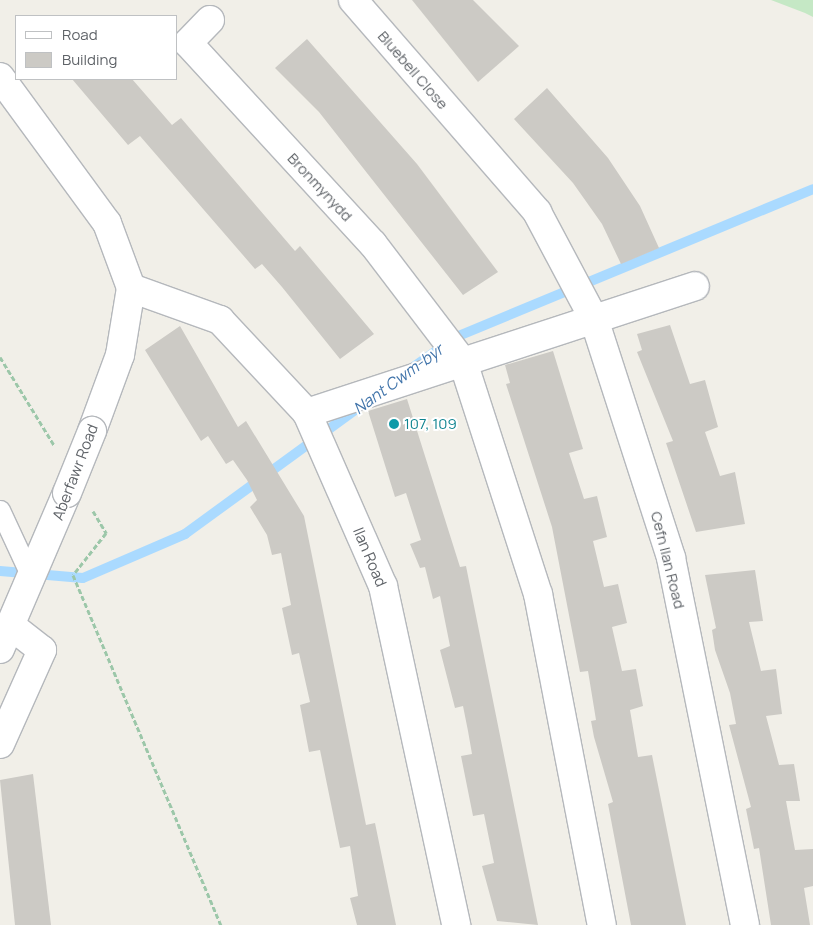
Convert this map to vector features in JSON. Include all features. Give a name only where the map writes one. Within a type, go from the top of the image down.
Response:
[{"type":"street","name":"Bluebell Close","points":[[353,0],[537,212]]},
{"type":"street","name":"Bronmynydd","points":[[210,20],[188,43],[373,244],[463,362]]},
{"type":"street","points":[[0,77],[107,224],[131,288]]},
{"type":"street","name":"Cefn Ilan Road","points":[[537,212],[594,319],[671,558],[745,925]]},
{"type":"street","points":[[308,413],[695,286]]},
{"type":"street","name":"Ilan Road","points":[[131,288],[220,320],[308,413],[383,586],[456,925]]},
{"type":"street","name":"Aberfawr Road","points":[[6,638],[33,581],[120,355],[131,288]]},
{"type":"street","points":[[463,362],[538,594],[602,925]]},
{"type":"street","points":[[0,744],[42,650],[6,638]]},
{"type":"lane","points":[[0,510],[33,581]]},
{"type":"path","points":[[106,533],[73,574],[221,925]]},
{"type":"green space","points":[[771,0],[813,0],[813,17],[805,13]]},
{"type":"building","points":[[412,0],[473,0],[519,46],[478,82]]},
{"type":"building","points":[[307,39],[417,164],[498,272],[463,295],[319,112],[275,68]]},
{"type":"building","points":[[73,80],[133,80],[172,125],[181,118],[295,251],[300,246],[374,334],[340,359],[262,264],[255,269],[140,136],[128,145]]},
{"type":"building","points":[[547,88],[608,158],[640,206],[659,248],[621,264],[602,224],[573,183],[514,119]]},
{"type":"building","points":[[670,325],[690,384],[705,380],[718,427],[705,432],[720,476],[735,472],[745,524],[696,532],[666,443],[673,441],[637,352],[642,350],[637,334]]},
{"type":"building","points":[[180,326],[238,427],[246,421],[304,516],[366,825],[375,823],[396,925],[357,925],[350,898],[358,896],[350,846],[340,848],[320,750],[309,752],[300,705],[310,702],[299,653],[292,655],[282,608],[291,605],[281,553],[272,555],[267,535],[250,507],[257,500],[247,480],[233,460],[226,464],[208,436],[201,441],[145,350]]},
{"type":"building","points":[[553,351],[583,449],[569,453],[584,499],[597,496],[607,537],[593,541],[604,587],[618,584],[627,623],[612,627],[622,671],[636,669],[643,706],[630,710],[638,757],[652,755],[686,925],[631,925],[608,804],[613,802],[591,721],[596,720],[588,671],[580,672],[552,527],[506,384],[510,383],[505,365]]},
{"type":"building","points":[[407,399],[460,567],[466,566],[538,925],[497,921],[482,866],[494,863],[484,814],[473,816],[461,756],[472,754],[463,706],[455,708],[440,650],[450,646],[440,596],[433,599],[425,567],[420,568],[410,544],[421,540],[406,493],[395,497],[368,411]]},
{"type":"building","points":[[755,570],[763,621],[749,622],[761,671],[776,669],[782,714],[766,716],[779,765],[794,764],[800,801],[786,801],[795,850],[813,849],[813,886],[804,888],[810,925],[771,925],[759,848],[754,849],[746,809],[751,807],[729,725],[736,724],[730,693],[715,650],[712,630],[716,628],[705,575]]},
{"type":"building","points":[[33,774],[51,925],[15,925],[0,780]]},
{"type":"waterway","name":"Nant Cwm-byr","points":[[412,368],[456,337],[813,189]]},
{"type":"waterway","name":"Nant Cwm-byr","points":[[0,571],[83,578],[185,534],[362,405]]},
{"type":"place","name":"107, 109","points":[[394,424]]}]
